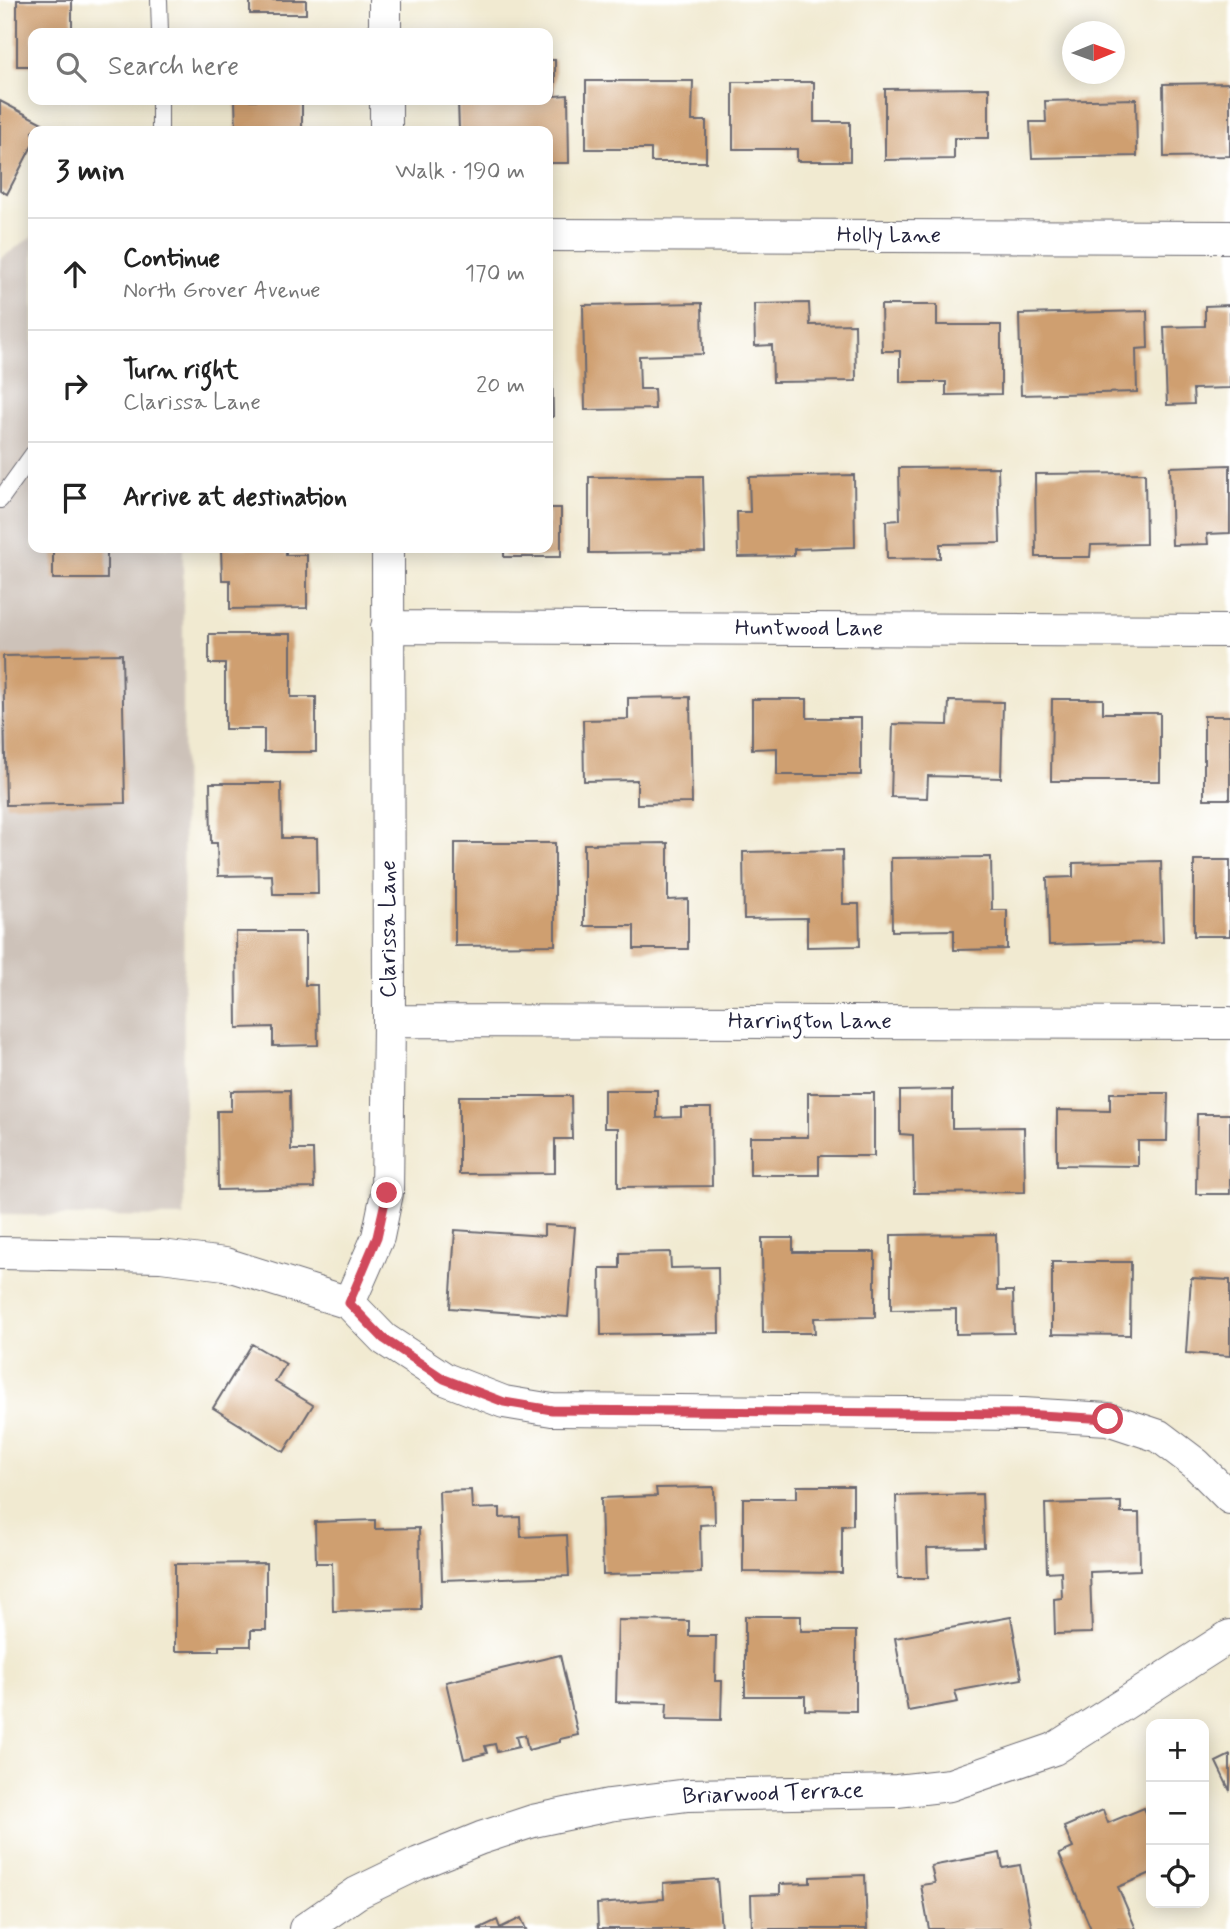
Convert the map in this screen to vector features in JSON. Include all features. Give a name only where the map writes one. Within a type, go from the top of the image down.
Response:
[{"type":"street","points":[[385,0],[385,28]]},
{"type":"street","points":[[386,105],[386,126]]},
{"type":"street","name":"Holly Lane","points":[[553,235],[1230,237]]},
{"type":"street","name":"Clarissa Lane","points":[[349,1303],[377,1237],[387,1193],[387,553]]},
{"type":"street","name":"Huntwood Lane","points":[[387,627],[1230,631]]},
{"type":"street","name":"Harrington Lane","points":[[389,1021],[1230,1023]]},
{"type":"street","points":[[0,1253],[161,1256],[225,1264],[349,1303],[384,1339],[444,1379],[504,1402],[552,1410],[1023,1414],[1108,1419],[1159,1436],[1196,1464],[1230,1498]]},
{"type":"street","name":"Briarwood Terrace","points":[[312,1927],[357,1894],[419,1863],[533,1821],[609,1805],[688,1796],[897,1791],[950,1786],[1054,1749],[1230,1636]]},
{"type":"lane","points":[[159,0],[160,28]]},
{"type":"lane","points":[[160,105],[160,126]]},
{"type":"lane","points":[[0,500],[28,461]]},
{"type":"shaded area","points":[[28,239],[28,553],[183,553],[184,1217],[0,1215],[0,259]]},
{"type":"building","points":[[17,0],[72,0],[72,28],[28,28],[28,66],[17,66]]},
{"type":"building","points":[[250,0],[306,0],[306,14],[250,14]]},
{"type":"building","points":[[555,60],[555,96],[568,95],[569,163],[553,163],[553,126],[459,126],[458,105],[553,105]]},
{"type":"building","points":[[586,81],[693,81],[692,121],[706,121],[706,162],[651,162],[651,149],[586,149]]},
{"type":"building","points":[[733,82],[814,82],[814,122],[850,122],[850,161],[797,161],[797,149],[733,149]]},
{"type":"building","points":[[1230,83],[1230,156],[1164,157],[1163,84]]},
{"type":"building","points":[[989,88],[989,138],[954,138],[954,159],[885,160],[885,89]]},
{"type":"building","points":[[1136,99],[1137,156],[1032,158],[1030,122],[1046,122],[1045,101]]},
{"type":"building","points":[[0,101],[44,124],[28,126],[28,154],[7,194],[0,190]]},
{"type":"building","points":[[235,105],[302,105],[302,126],[236,126]]},
{"type":"building","points":[[702,303],[703,354],[639,356],[640,389],[654,389],[655,409],[585,410],[583,305]]},
{"type":"building","points":[[809,303],[810,325],[855,324],[856,381],[773,382],[772,345],[755,346],[754,304]]},
{"type":"building","points":[[881,305],[937,305],[937,325],[1001,325],[1001,394],[946,395],[946,382],[900,382],[900,351],[882,351]]},
{"type":"building","points":[[1230,305],[1230,388],[1193,389],[1194,404],[1167,405],[1164,327],[1205,326],[1205,306]]},
{"type":"building","points":[[1147,311],[1148,348],[1136,349],[1137,392],[1021,395],[1019,314]]},
{"type":"building","points":[[1230,465],[1230,533],[1207,534],[1208,544],[1172,545],[1170,467]]},
{"type":"building","points":[[998,467],[1000,543],[940,544],[940,558],[887,559],[886,521],[900,520],[899,468]]},
{"type":"building","points":[[1145,473],[1146,544],[1091,545],[1090,557],[1036,557],[1035,474]]},
{"type":"building","points":[[854,475],[855,547],[794,549],[794,556],[738,557],[737,512],[750,512],[749,477]]},
{"type":"building","points":[[703,476],[705,552],[589,553],[589,477]]},
{"type":"building","points":[[553,508],[561,508],[561,557],[504,557],[504,553],[553,553]]},
{"type":"building","points":[[53,553],[107,553],[107,579],[53,579]]},
{"type":"building","points":[[221,553],[307,555],[307,608],[230,609],[230,580],[222,580]]},
{"type":"building","points":[[209,634],[291,634],[291,697],[316,697],[316,752],[264,752],[264,729],[225,729],[225,664],[209,664]]},
{"type":"building","points":[[122,654],[125,803],[6,805],[3,656]]},
{"type":"building","points":[[690,697],[692,803],[637,804],[637,780],[584,781],[583,720],[628,719],[628,698]]},
{"type":"building","points":[[752,699],[807,699],[807,718],[861,718],[861,775],[777,775],[777,748],[752,749]]},
{"type":"building","points":[[1052,699],[1103,699],[1103,713],[1160,713],[1160,781],[1051,781]]},
{"type":"building","points":[[949,701],[1003,702],[1001,778],[928,776],[927,798],[891,797],[893,724],[948,725]]},
{"type":"building","points":[[1204,716],[1230,716],[1230,799],[1204,799]]},
{"type":"building","points":[[210,783],[281,783],[282,838],[317,838],[318,894],[273,894],[272,875],[218,876],[217,843],[211,843]]},
{"type":"building","points":[[455,843],[555,843],[555,945],[455,946]]},
{"type":"building","points":[[668,843],[668,900],[688,899],[688,949],[634,949],[634,926],[584,926],[584,844]]},
{"type":"building","points":[[842,850],[843,904],[859,904],[860,946],[807,947],[807,918],[744,919],[743,852]]},
{"type":"building","points":[[991,857],[992,910],[1007,910],[1007,949],[954,950],[954,930],[892,931],[891,858]]},
{"type":"building","points":[[1194,860],[1230,860],[1230,936],[1194,936]]},
{"type":"building","points":[[1161,861],[1163,942],[1049,945],[1047,878],[1073,877],[1073,863]]},
{"type":"building","points":[[236,932],[305,932],[305,985],[317,985],[318,1045],[273,1046],[273,1027],[237,1028]]},
{"type":"building","points":[[290,1090],[291,1150],[313,1150],[314,1188],[218,1190],[217,1111],[231,1111],[231,1091]]},
{"type":"building","points":[[604,1090],[657,1090],[657,1118],[681,1117],[681,1108],[711,1108],[712,1186],[618,1187],[618,1128],[604,1128]]},
{"type":"building","points":[[952,1090],[952,1128],[1024,1127],[1025,1192],[914,1193],[913,1135],[900,1134],[900,1091]]},
{"type":"building","points":[[808,1093],[874,1093],[874,1156],[819,1156],[819,1175],[750,1175],[750,1137],[808,1137]]},
{"type":"building","points":[[1110,1093],[1168,1093],[1167,1141],[1138,1141],[1138,1166],[1057,1165],[1057,1110],[1110,1111]]},
{"type":"building","points":[[459,1096],[571,1096],[572,1139],[555,1139],[555,1173],[459,1174]]},
{"type":"building","points":[[1197,1114],[1230,1114],[1230,1194],[1196,1194]]},
{"type":"building","points":[[544,1225],[575,1227],[568,1317],[450,1308],[455,1230],[544,1236]]},
{"type":"building","points":[[996,1234],[997,1291],[1013,1291],[1014,1333],[956,1334],[956,1309],[891,1310],[891,1235]]},
{"type":"building","points":[[762,1238],[793,1238],[793,1252],[875,1252],[875,1317],[814,1318],[815,1333],[763,1333]]},
{"type":"building","points":[[670,1252],[671,1268],[718,1267],[719,1333],[601,1335],[600,1268],[620,1268],[620,1253]]},
{"type":"building","points":[[1052,1262],[1131,1262],[1130,1335],[1052,1334]]},
{"type":"building","points":[[1191,1278],[1230,1280],[1230,1356],[1186,1353]]},
{"type":"building","points":[[252,1344],[286,1364],[275,1382],[313,1405],[284,1452],[213,1408]]},
{"type":"building","points":[[797,1486],[853,1486],[853,1525],[842,1526],[842,1573],[743,1572],[743,1498],[797,1498]]},
{"type":"building","points":[[714,1487],[715,1524],[700,1525],[701,1573],[603,1575],[601,1498],[657,1496],[656,1488]]},
{"type":"building","points":[[471,1490],[472,1509],[500,1508],[500,1518],[520,1517],[521,1537],[567,1535],[569,1576],[442,1580],[439,1491]]},
{"type":"building","points":[[982,1494],[984,1547],[927,1548],[928,1578],[898,1578],[896,1496]]},
{"type":"building","points":[[1121,1502],[1121,1513],[1139,1513],[1140,1570],[1090,1572],[1092,1633],[1055,1634],[1054,1599],[1062,1598],[1061,1571],[1047,1572],[1045,1504]]},
{"type":"building","points":[[375,1520],[375,1529],[419,1528],[421,1609],[333,1611],[332,1563],[316,1563],[315,1522]]},
{"type":"building","points":[[266,1563],[266,1630],[251,1630],[251,1646],[219,1646],[219,1651],[175,1651],[175,1564]]},
{"type":"building","points":[[745,1616],[801,1616],[801,1631],[856,1631],[856,1711],[805,1710],[805,1696],[745,1696]]},
{"type":"building","points":[[1011,1617],[1022,1679],[955,1691],[958,1702],[908,1711],[895,1638]]},
{"type":"building","points":[[618,1620],[689,1621],[689,1636],[716,1636],[715,1681],[722,1681],[721,1720],[666,1719],[667,1703],[616,1702]]},
{"type":"building","points":[[560,1655],[578,1735],[528,1750],[525,1735],[516,1737],[519,1747],[497,1752],[495,1744],[485,1746],[487,1753],[464,1759],[446,1682]]},
{"type":"building","points":[[1230,1755],[1230,1791],[1216,1762]]},
{"type":"building","points":[[1144,1808],[1146,1813],[1146,1875],[1118,1887],[1136,1929],[1091,1929],[1059,1854],[1073,1848],[1064,1827],[1103,1810],[1108,1823]]},
{"type":"building","points":[[1000,1853],[1003,1868],[1020,1865],[1032,1929],[929,1929],[921,1885],[935,1883],[931,1866]]},
{"type":"building","points":[[865,1875],[867,1929],[752,1929],[751,1895],[780,1894],[780,1884],[810,1883],[810,1877]]},
{"type":"building","points":[[717,1879],[721,1929],[598,1929],[597,1904],[664,1899],[663,1883]]},
{"type":"building","points":[[521,1918],[526,1929],[478,1929],[497,1920],[500,1928]]},
{"type":"route","points":[[387,1193],[370,1258],[349,1303],[384,1339],[444,1379],[504,1402],[552,1410],[1023,1414],[1108,1419]]}]
